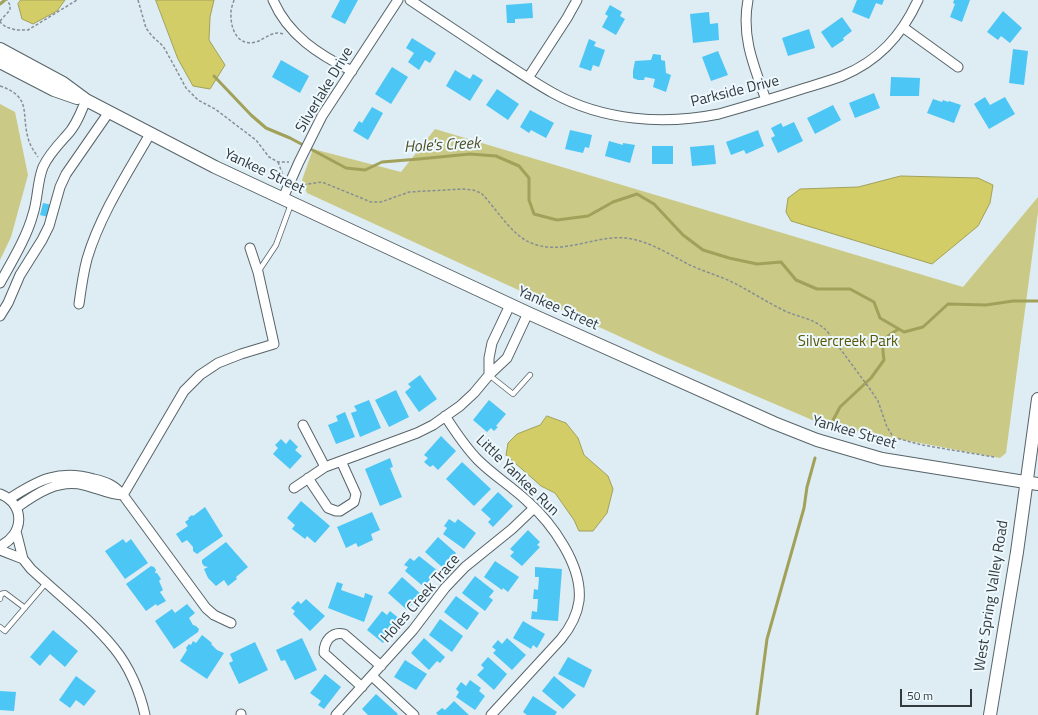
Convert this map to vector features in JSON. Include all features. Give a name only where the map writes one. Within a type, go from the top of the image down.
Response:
[{"type":"street","name":"Silverlake Drive","points":[[288,200],[297,159],[311,138],[322,116],[398,0]]},
{"type":"street","name":"Parkside Drive","points":[[410,0],[528,78],[554,94],[571,102],[610,114],[636,118],[675,120],[703,117],[766,100],[843,76],[863,66],[878,56],[889,46],[904,28],[918,0]]},
{"type":"street","points":[[528,78],[577,0]]},
{"type":"street","points":[[748,0],[745,26],[747,40],[766,100]]},
{"type":"street","points":[[275,1],[281,16],[305,43],[322,56],[352,71]]},
{"type":"street","points":[[904,28],[958,67]]},
{"type":"street","name":"Yankee Street","points":[[0,49],[63,83],[86,100],[209,164],[510,305],[767,420],[817,440],[882,459],[1032,483]]},
{"type":"street","name":"Yankee Street","points":[[0,62],[54,90],[86,100]]},
{"type":"street","points":[[0,283],[29,226],[44,166],[58,144],[68,134],[86,100]]},
{"type":"street","points":[[0,316],[8,303],[20,275],[49,226],[60,188],[66,174],[109,112]]},
{"type":"street","points":[[79,304],[86,265],[96,234],[115,196],[150,134]]},
{"type":"street","points":[[123,495],[184,391],[200,375],[218,363],[274,344],[258,272],[250,248]]},
{"type":"street","points":[[488,375],[492,343],[510,305]]},
{"type":"street","points":[[294,488],[325,467],[417,433],[445,416],[474,393],[488,375],[507,358],[528,313]]},
{"type":"street","name":"West Spring Valley Road","points":[[990,715],[1017,552],[1032,483],[1038,399]]},
{"type":"street","name":"Little Yankee Run","points":[[445,416],[467,449],[534,508],[554,532],[564,547],[577,580],[579,601],[574,621],[562,640],[491,715]]},
{"type":"street","points":[[303,425],[325,467]]},
{"type":"street","points":[[308,478],[328,508],[340,511],[354,502],[356,494],[341,461]]},
{"type":"street","points":[[10,499],[33,484],[53,476],[68,475],[88,477],[115,486],[206,608],[214,615],[231,623]]},
{"type":"street","points":[[16,508],[44,490],[62,484],[83,485],[112,495],[123,495]]},
{"type":"street","points":[[0,494],[10,499],[16,508],[19,524],[12,538],[7,543],[0,546]]},
{"type":"street","name":"Holes Creek Trace","points":[[336,715],[413,630],[445,588],[465,568],[512,529],[534,508]]},
{"type":"street","points":[[16,531],[23,559],[31,569],[98,631],[115,649],[136,686],[145,715]]},
{"type":"street","points":[[0,550],[23,559]]},
{"type":"street","points":[[362,687],[324,653],[324,646],[332,635],[338,633],[344,634],[381,666]]},
{"type":"street","points":[[372,676],[414,715]]},
{"type":"lane","points":[[258,272],[276,245],[288,200]]},
{"type":"lane","points":[[488,375],[513,394],[530,375]]},
{"type":"lane","points":[[0,627],[5,631],[46,583]]},
{"type":"lane","points":[[0,599],[1,594],[5,593],[25,608]]},
{"type":"path","points":[[7,0],[10,5],[10,10],[0,21],[1,24],[6,27],[16,30],[28,30],[77,0]]},
{"type":"path","points":[[138,0],[140,1],[146,28],[163,46],[186,88],[198,100],[215,109],[256,140],[269,157],[278,162],[289,162],[297,159]]},
{"type":"path","points":[[234,0],[230,11],[233,31],[239,39],[248,42],[257,42],[275,33],[284,35]]},
{"type":"path","points":[[0,86],[18,94],[22,102],[28,138],[31,147],[38,158]]},
{"type":"path","points":[[278,162],[283,175],[302,185],[322,182],[371,202],[381,202],[409,192],[463,189],[473,190],[481,193],[516,232],[530,242],[543,246],[574,246],[610,238],[625,238],[653,246],[687,264],[733,282],[788,312],[819,323],[827,331],[870,389],[878,401],[892,435],[896,438],[922,445],[994,457]]},
{"type":"green space","points":[[0,104],[15,112],[28,175],[11,237],[0,260]]},
{"type":"green space","name":"Silvercreek Park","points":[[435,129],[963,287],[1038,197],[1038,212],[1006,453],[1000,458],[824,425],[660,355],[307,193],[302,180],[313,149],[401,172]]},
{"type":"shaded area","points":[[21,0],[65,0],[57,11],[33,24],[22,19],[18,4]]},
{"type":"shaded area","points":[[156,0],[214,0],[210,17],[209,40],[225,65],[210,89],[193,86],[178,59]]},
{"type":"shaded area","points":[[901,176],[978,178],[993,185],[990,203],[978,226],[932,264],[791,221],[786,212],[788,198],[800,189],[858,187]]},
{"type":"shaded area","points":[[547,416],[566,423],[578,438],[584,455],[608,476],[613,489],[607,513],[593,531],[579,531],[574,520],[555,493],[541,486],[506,455],[508,443],[517,434],[540,425]]},
{"type":"building","points":[[340,0],[358,0],[345,24],[331,17]]},
{"type":"building","points":[[857,0],[884,0],[882,5],[876,3],[869,19],[852,12]]},
{"type":"building","points":[[954,0],[970,0],[962,22],[950,17],[955,4],[953,3]]},
{"type":"building","points":[[532,3],[533,18],[515,19],[515,23],[507,23],[506,5]]},
{"type":"building","points":[[610,5],[622,12],[620,16],[625,19],[616,35],[602,27],[608,16],[605,14]]},
{"type":"building","points":[[1003,11],[1022,28],[1010,43],[1001,36],[998,40],[987,32]]},
{"type":"building","points":[[709,12],[710,24],[718,23],[719,40],[693,43],[690,14]]},
{"type":"building","points":[[842,17],[852,31],[843,38],[844,40],[832,48],[821,32]]},
{"type":"building","points":[[809,29],[815,48],[788,56],[782,38]]},
{"type":"building","points":[[412,38],[436,53],[430,63],[425,60],[419,70],[408,62],[414,53],[406,48]]},
{"type":"building","points":[[589,39],[596,42],[594,46],[605,50],[599,67],[593,65],[591,71],[579,67]]},
{"type":"building","points":[[1013,49],[1028,51],[1024,85],[1009,83]]},
{"type":"building","points":[[718,51],[728,75],[711,81],[702,57]]},
{"type":"building","points":[[653,54],[661,55],[661,60],[665,61],[666,73],[671,75],[666,92],[653,87],[655,79],[645,77],[644,80],[638,80],[633,78],[635,61],[651,60]]},
{"type":"building","points":[[281,60],[309,76],[300,93],[272,77]]},
{"type":"building","points":[[392,67],[408,77],[391,104],[375,94]]},
{"type":"building","points":[[455,70],[470,79],[473,74],[483,80],[470,101],[446,86]]},
{"type":"building","points":[[891,77],[920,78],[919,96],[890,96]]},
{"type":"building","points":[[497,89],[519,104],[508,120],[486,105]]},
{"type":"building","points":[[874,93],[880,108],[855,118],[849,103]]},
{"type":"building","points":[[985,97],[990,105],[1005,97],[1015,114],[989,129],[974,104]]},
{"type":"building","points":[[933,99],[942,102],[943,100],[949,101],[961,105],[954,123],[927,113]]},
{"type":"building","points":[[833,105],[841,120],[815,134],[807,118]]},
{"type":"building","points":[[372,107],[383,113],[368,140],[353,131],[359,121],[362,123]]},
{"type":"building","points":[[530,110],[554,123],[546,138],[531,130],[529,133],[520,127]]},
{"type":"building","points":[[794,122],[803,141],[778,153],[771,138],[775,136],[771,128],[781,123],[783,127]]},
{"type":"building","points":[[570,130],[592,135],[589,148],[585,147],[583,153],[565,149]]},
{"type":"building","points":[[758,130],[764,146],[746,154],[744,150],[731,155],[726,142]]},
{"type":"building","points":[[609,141],[623,145],[623,143],[635,145],[630,163],[605,156]]},
{"type":"building","points":[[714,145],[716,164],[692,166],[690,147]]},
{"type":"building","points":[[652,146],[673,146],[673,164],[652,164]]},
{"type":"building","points":[[43,203],[52,205],[48,217],[40,215]]},
{"type":"building","points":[[420,375],[437,399],[419,412],[405,392],[411,387],[408,384]]},
{"type":"building","points":[[396,390],[409,417],[389,427],[375,400]]},
{"type":"building","points":[[369,400],[381,428],[360,437],[351,413],[357,411],[354,406]]},
{"type":"building","points":[[489,400],[506,414],[496,426],[498,427],[494,431],[491,428],[487,432],[473,420]]},
{"type":"building","points":[[345,412],[355,437],[336,444],[328,425],[338,421],[336,416]]},
{"type":"building","points":[[441,436],[456,451],[438,470],[433,465],[430,467],[424,462],[428,458],[424,455]]},
{"type":"building","points":[[281,439],[286,444],[290,439],[298,447],[295,450],[302,456],[290,469],[273,454],[278,448],[275,445]]},
{"type":"building","points":[[390,458],[393,467],[390,468],[402,497],[380,506],[365,469]]},
{"type":"building","points":[[462,462],[491,489],[474,506],[446,479]]},
{"type":"building","points":[[498,492],[513,506],[493,527],[488,522],[491,519],[481,510]]},
{"type":"building","points":[[301,501],[330,526],[315,543],[307,536],[305,539],[292,529],[295,525],[287,518]]},
{"type":"building","points":[[205,507],[223,536],[197,554],[193,551],[193,547],[187,540],[182,543],[176,534],[188,526],[185,522],[189,519],[188,518]]},
{"type":"building","points":[[372,512],[380,530],[371,534],[373,540],[358,547],[356,543],[346,548],[337,527]]},
{"type":"building","points":[[449,519],[455,523],[458,519],[476,533],[464,549],[443,534],[447,528],[444,526]]},
{"type":"building","points":[[528,530],[540,542],[537,545],[540,547],[522,566],[510,556],[514,552],[510,549]]},
{"type":"building","points":[[438,537],[456,553],[443,568],[425,552]]},
{"type":"building","points":[[123,539],[126,543],[131,539],[148,563],[125,579],[105,551]]},
{"type":"building","points":[[226,542],[248,567],[228,586],[224,580],[216,586],[208,578],[204,569],[208,567],[204,566],[202,560]]},
{"type":"building","points":[[419,556],[438,571],[424,587],[405,571],[408,567],[404,565],[410,558],[414,561]]},
{"type":"building","points":[[495,561],[519,577],[508,592],[503,588],[502,590],[484,577]]},
{"type":"building","points":[[151,566],[154,567],[156,570],[155,573],[157,573],[161,579],[159,581],[163,590],[160,592],[166,601],[157,606],[156,604],[146,611],[126,584]]},
{"type":"building","points":[[535,567],[562,569],[558,621],[531,619],[532,611],[537,612],[538,599],[533,599],[534,589],[538,590],[539,577],[535,577]]},
{"type":"building","points":[[475,576],[494,591],[489,597],[493,600],[485,611],[462,593]]},
{"type":"building","points":[[402,577],[421,594],[407,610],[388,593]]},
{"type":"building","points":[[337,582],[343,584],[341,590],[364,598],[365,593],[373,596],[364,622],[328,608]]},
{"type":"building","points":[[456,596],[479,613],[467,630],[444,612]]},
{"type":"building","points":[[306,599],[325,616],[310,631],[293,614],[295,611],[291,608],[298,601],[301,604]]},
{"type":"building","points":[[187,604],[195,613],[189,618],[193,625],[199,629],[198,632],[174,649],[155,621],[172,609],[175,613]]},
{"type":"building","points":[[382,611],[387,615],[390,611],[401,620],[383,643],[367,630]]},
{"type":"building","points":[[440,619],[463,636],[452,652],[429,635]]},
{"type":"building","points":[[523,621],[545,634],[537,648],[533,645],[531,649],[513,638]]},
{"type":"building","points":[[53,630],[78,651],[65,667],[50,654],[40,666],[30,657]]},
{"type":"building","points":[[202,635],[212,643],[211,644],[217,650],[224,653],[207,679],[180,661],[189,644],[191,645],[193,641],[196,643]]},
{"type":"building","points":[[302,638],[317,670],[295,680],[285,660],[281,661],[276,650]]},
{"type":"building","points":[[424,638],[445,657],[440,663],[437,661],[429,670],[411,653]]},
{"type":"building","points":[[507,638],[526,655],[512,670],[493,653],[496,650],[492,647],[498,640],[502,644]]},
{"type":"building","points":[[255,642],[268,670],[239,684],[229,663],[233,661],[230,654]]},
{"type":"building","points":[[488,657],[507,674],[494,690],[477,675],[484,668],[481,665]]},
{"type":"building","points":[[568,657],[592,670],[584,688],[558,674]]},
{"type":"building","points":[[405,660],[427,674],[416,690],[394,677]]},
{"type":"building","points":[[325,674],[341,687],[324,709],[318,705],[321,701],[310,693]]},
{"type":"building","points":[[76,676],[96,691],[84,706],[76,700],[70,708],[59,700]]},
{"type":"building","points":[[554,676],[576,695],[563,709],[542,691]]},
{"type":"building","points":[[470,680],[481,688],[479,691],[485,696],[475,710],[456,697],[459,692],[456,689],[461,682],[466,686]]},
{"type":"building","points":[[0,691],[16,692],[14,711],[0,710]]},
{"type":"building","points":[[376,694],[398,714],[368,715],[362,709]]},
{"type":"building","points":[[533,696],[557,712],[555,715],[527,715],[523,712]]},
{"type":"building","points":[[454,701],[469,715],[438,715],[436,713],[442,708],[445,710]]},
{"type":"waterway","points":[[0,4],[5,0]]},
{"type":"waterway","name":"Hole's Creek","points":[[214,76],[251,115],[266,128],[290,138],[346,168],[365,170],[382,162],[470,154],[496,156],[519,166],[529,178],[529,200],[534,214],[557,220],[588,216],[613,202],[637,194],[654,204],[683,235],[703,250],[729,258],[757,264],[781,262],[796,280],[817,289],[850,289],[874,302],[880,318],[904,332],[923,327],[948,304],[986,305],[1013,301],[1038,301]]},
{"type":"waterway","points":[[830,426],[840,407],[871,378],[884,360],[884,341],[889,335],[899,329]]},
{"type":"waterway","points":[[757,715],[767,639],[804,508],[807,487],[815,458]]}]
